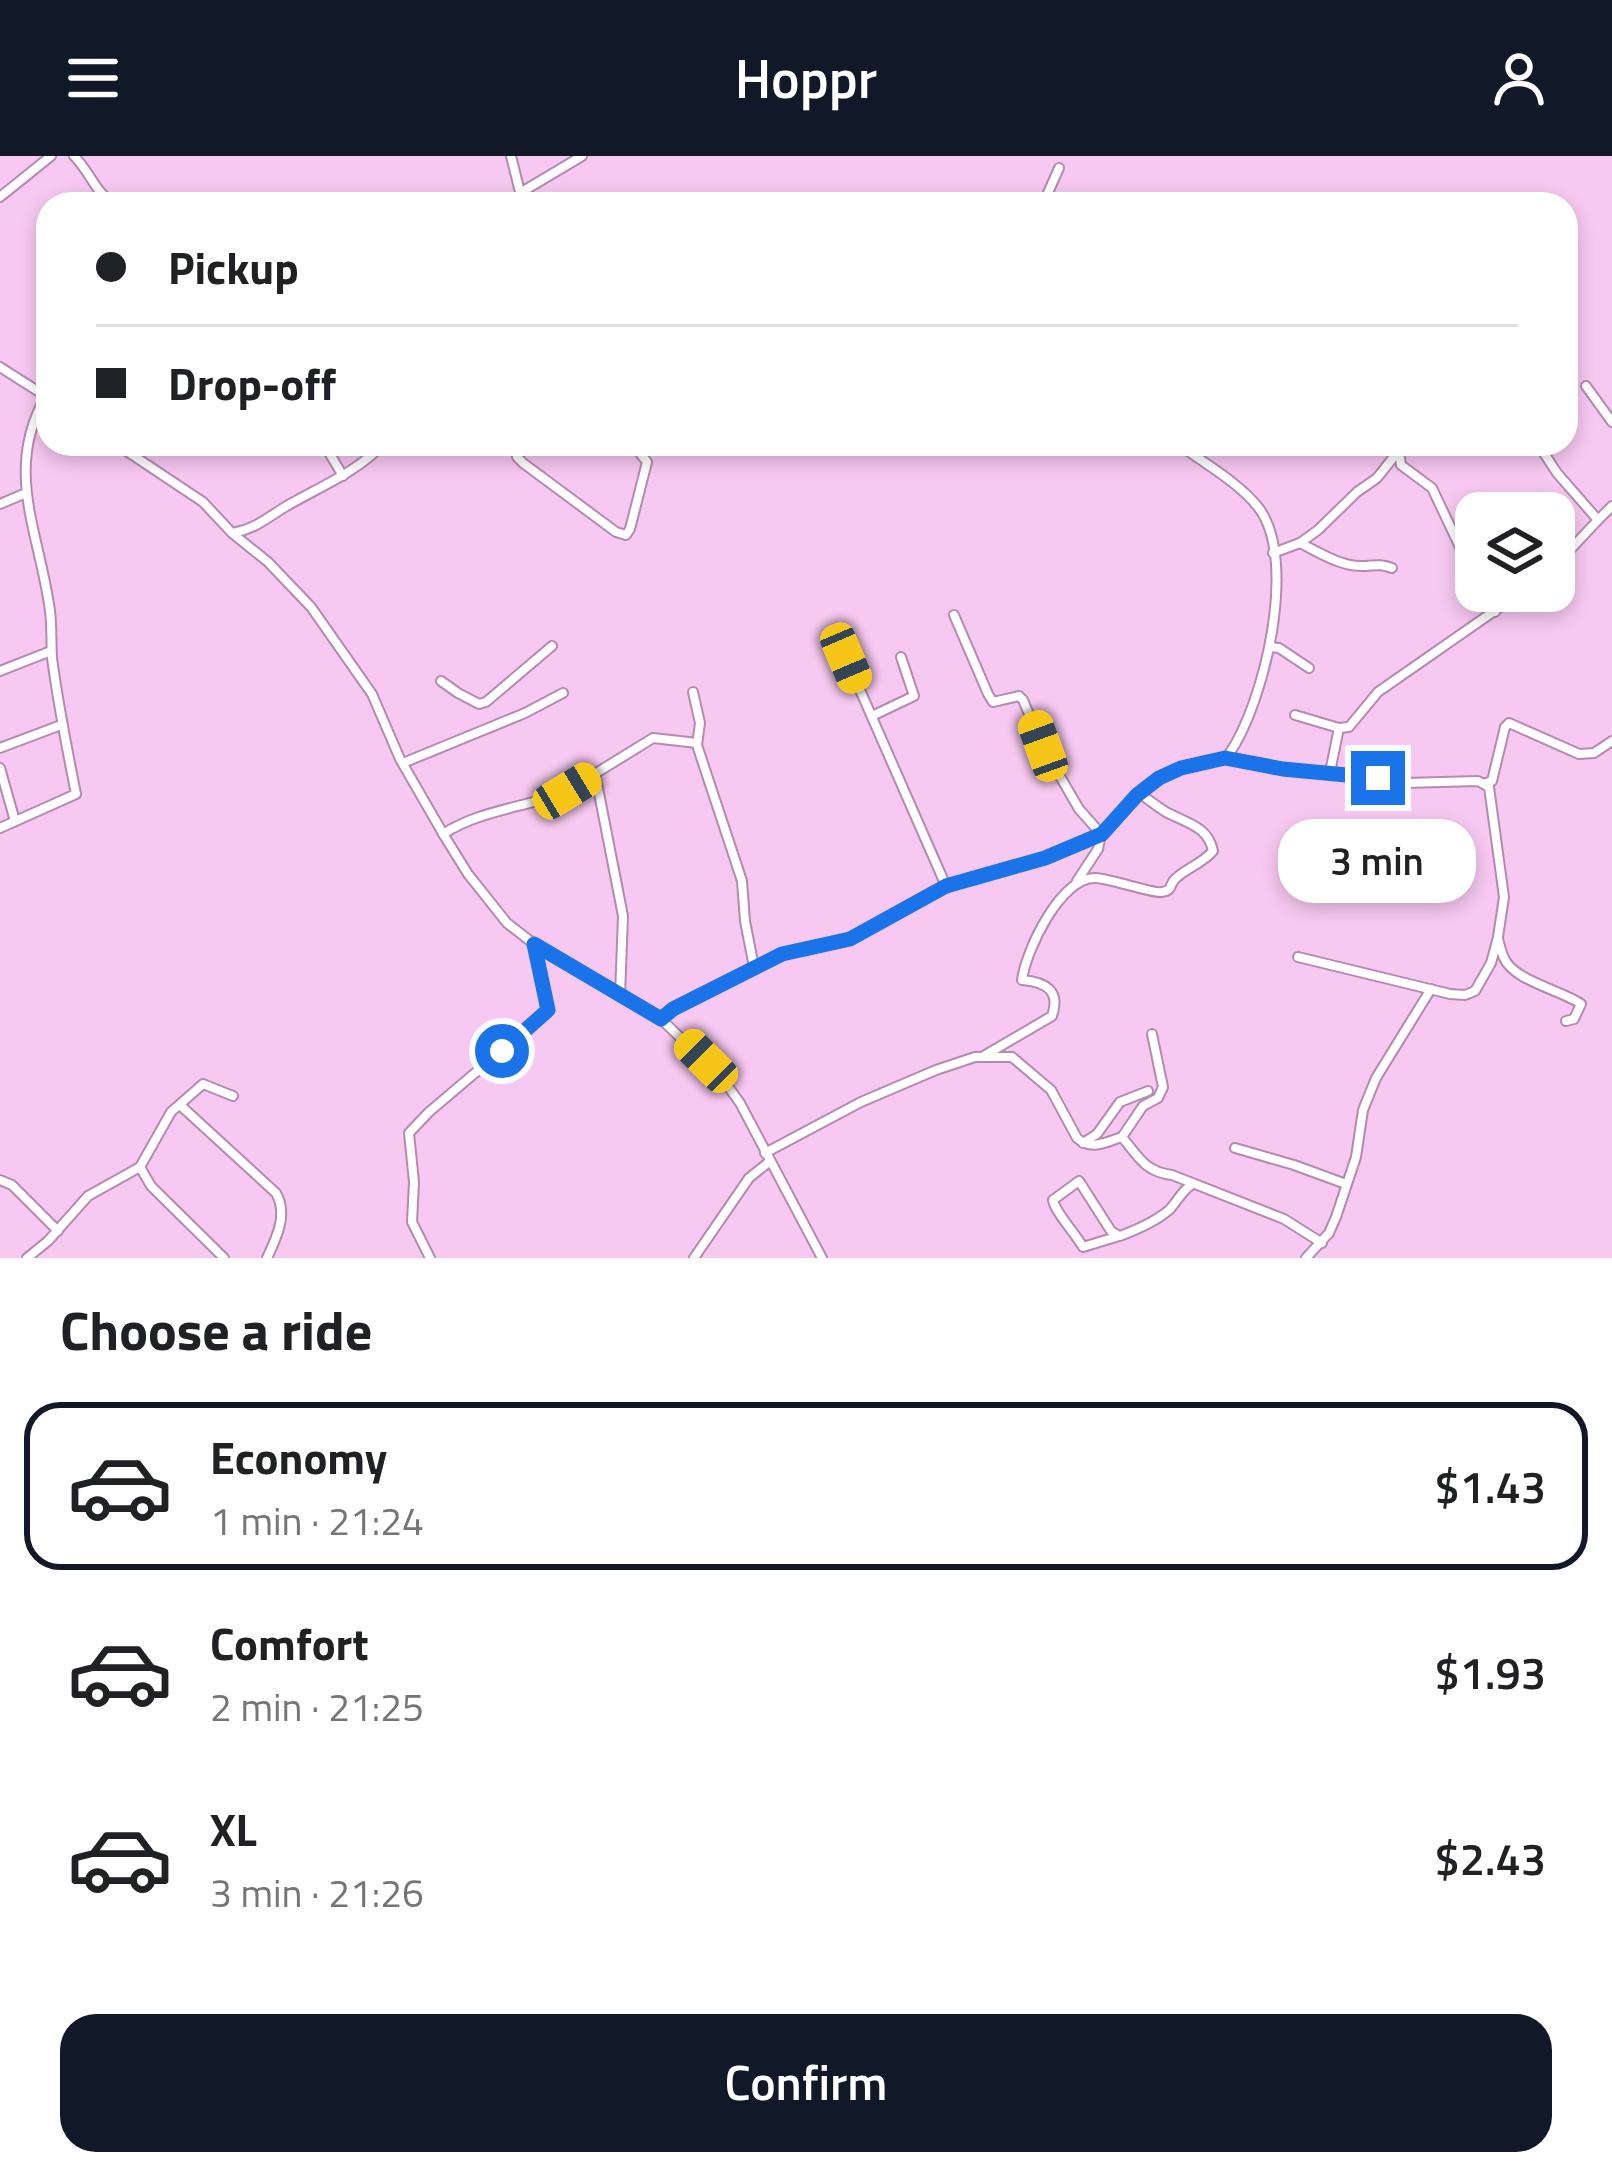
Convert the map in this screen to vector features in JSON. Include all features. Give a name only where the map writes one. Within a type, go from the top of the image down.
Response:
[{"type":"street","points":[[0,196],[51,156]]},
{"type":"street","points":[[74,156],[100,192]]},
{"type":"street","points":[[512,156],[520,192]]},
{"type":"street","points":[[522,192],[582,156]]},
{"type":"street","points":[[1048,192],[1059,168]]},
{"type":"street","points":[[0,368],[36,390]]},
{"type":"street","points":[[1586,386],[1612,422]]},
{"type":"street","points":[[0,828],[76,794],[61,725],[51,616],[26,494],[29,429],[36,417]]},
{"type":"street","points":[[134,456],[203,502],[318,617],[372,694],[443,834],[495,910],[534,944],[661,1019],[722,1078],[822,1258]]},
{"type":"street","points":[[332,456],[343,476]]},
{"type":"street","points":[[232,533],[254,528],[368,456]]},
{"type":"street","points":[[517,456],[626,535],[646,462],[642,456]]},
{"type":"street","points":[[1194,456],[1256,504],[1267,521],[1273,553],[1277,608],[1270,646],[1253,705],[1225,758]]},
{"type":"street","points":[[1273,553],[1300,543],[1377,478],[1395,456]]},
{"type":"street","points":[[1401,456],[1401,465],[1432,488],[1455,537]]},
{"type":"street","points":[[1546,456],[1598,520]]},
{"type":"street","points":[[0,504],[26,494]]},
{"type":"street","points":[[1575,545],[1612,506]]},
{"type":"street","points":[[1300,543],[1342,562],[1357,566],[1376,562],[1392,568]]},
{"type":"street","points":[[1295,716],[1348,727],[1378,692],[1495,612]]},
{"type":"street","points":[[954,615],[993,702],[1023,700],[1079,809],[1102,834]]},
{"type":"street","points":[[441,680],[458,694],[479,704],[486,702],[552,646]]},
{"type":"street","points":[[1270,646],[1309,668]]},
{"type":"street","points":[[0,671],[51,651]]},
{"type":"street","points":[[872,716],[914,696],[901,657]]},
{"type":"street","points":[[846,658],[946,886]]},
{"type":"street","points":[[693,692],[699,715],[697,743],[742,881],[754,967]]},
{"type":"street","points":[[403,763],[526,713],[562,693]]},
{"type":"street","points":[[661,1019],[792,950],[850,939],[946,886],[1045,858],[1102,834],[1139,793],[1181,768],[1225,758],[1405,783],[1486,783],[1492,781],[1509,723],[1579,754],[1594,753],[1612,741]]},
{"type":"street","points":[[0,748],[61,725]]},
{"type":"street","points":[[1330,772],[1339,728]]},
{"type":"street","points":[[443,834],[483,814],[551,797],[652,738],[697,743]]},
{"type":"street","points":[[1234,748],[1239,759]]},
{"type":"street","points":[[0,768],[15,821]]},
{"type":"street","points":[[595,773],[623,916],[620,995]]},
{"type":"street","points":[[1298,957],[1430,989],[1465,995],[1475,992],[1491,963],[1504,897],[1486,783]]},
{"type":"street","points":[[1077,882],[1095,878],[1161,892],[1213,851],[1200,829],[1139,793]]},
{"type":"street","points":[[982,1058],[1052,1016],[1052,990],[1022,980],[1024,968],[1045,922],[1098,850],[1102,834]]},
{"type":"street","points":[[1498,937],[1504,962],[1515,972],[1581,1004],[1574,1018],[1566,1021]]},
{"type":"street","points":[[430,1258],[411,1217],[410,1133],[428,1112],[547,1012],[534,944]]},
{"type":"street","points":[[1306,1258],[1329,1233],[1376,1078],[1430,989]]},
{"type":"street","points":[[1143,1106],[1158,1098],[1163,1087],[1152,1034]]},
{"type":"street","points":[[1005,1043],[1012,1057],[1052,1090],[1083,1143],[1101,1145],[1122,1137],[1143,1106],[1157,1064]]},
{"type":"street","points":[[694,1258],[767,1157],[861,1102],[936,1070],[982,1058],[1012,1057]]},
{"type":"street","points":[[27,1258],[88,1196],[140,1167],[160,1128],[203,1084],[232,1096]]},
{"type":"street","points":[[1083,1143],[1097,1134],[1120,1102],[1148,1091]]},
{"type":"street","points":[[179,1105],[276,1193],[282,1204],[281,1219],[266,1258]]},
{"type":"street","points":[[1122,1137],[1140,1162],[1156,1174],[1172,1175],[1284,1219],[1322,1243]]},
{"type":"street","points":[[1235,1148],[1346,1184]]},
{"type":"street","points":[[140,1167],[151,1186],[224,1258]]},
{"type":"street","points":[[0,1180],[12,1185],[58,1231]]},
{"type":"street","points":[[1119,1236],[1079,1181],[1053,1200],[1083,1246],[1119,1236],[1162,1216],[1192,1185]]},
{"type":"route","points":[[502,1051],[548,1010],[534,944],[661,1019],[782,954],[850,939],[946,886],[1045,858],[1102,834],[1137,795],[1181,768],[1225,758],[1378,778]]}]
